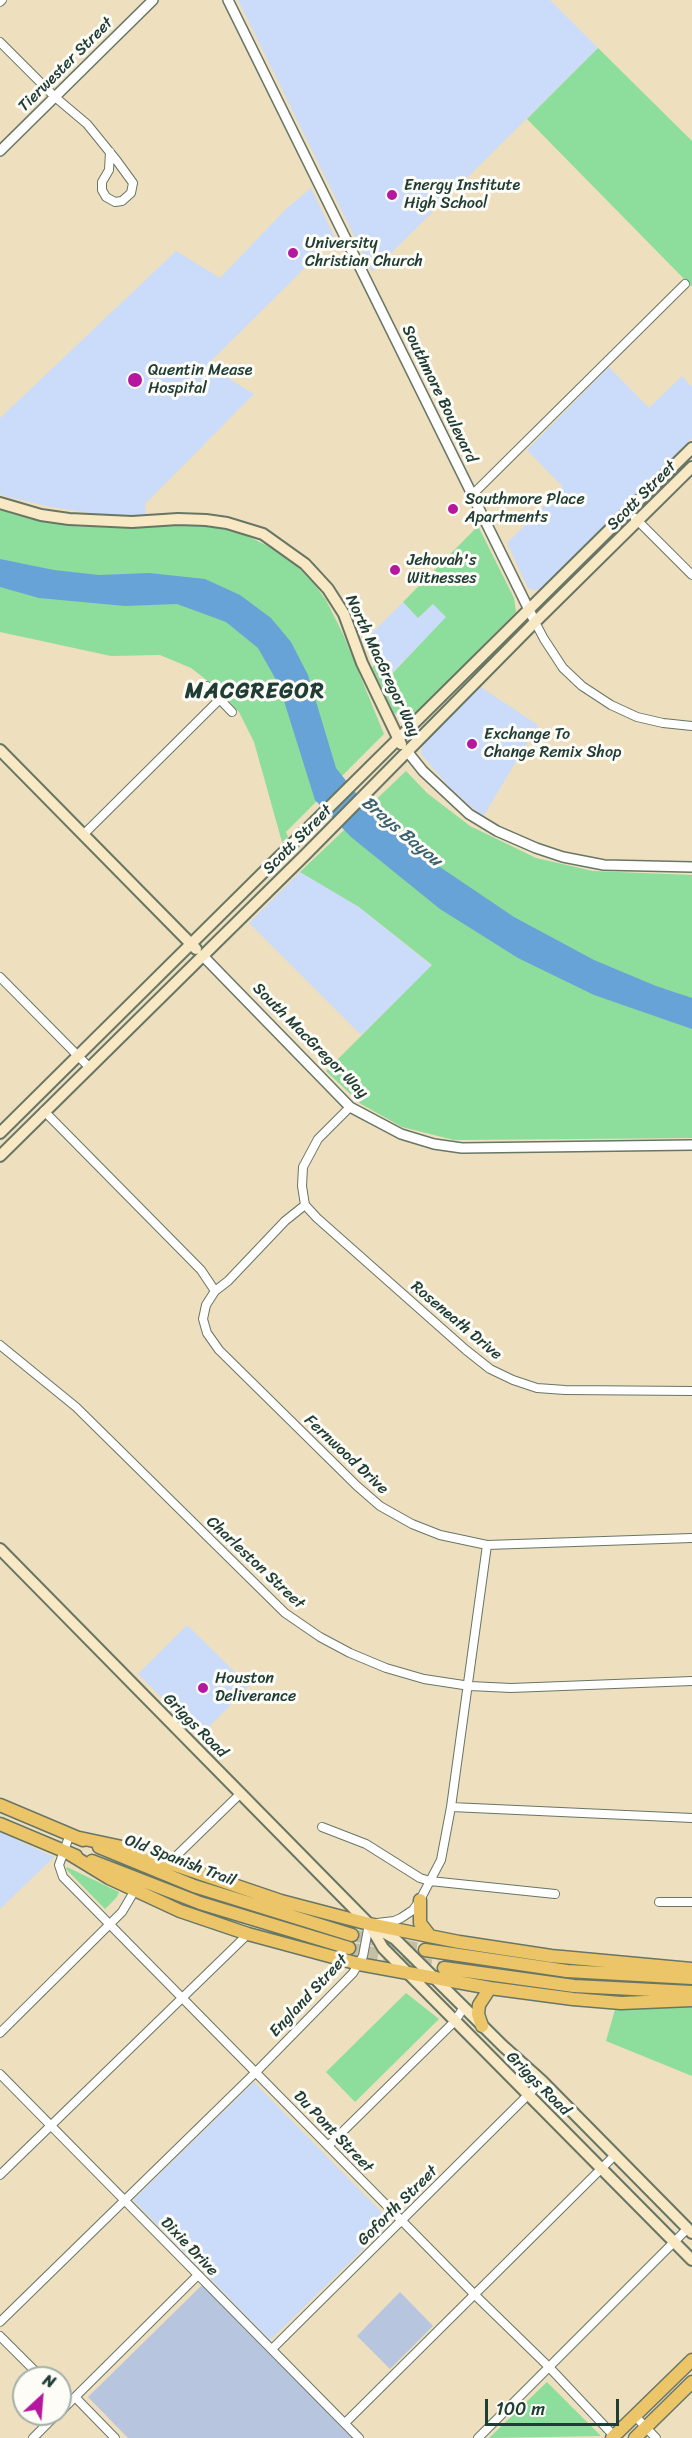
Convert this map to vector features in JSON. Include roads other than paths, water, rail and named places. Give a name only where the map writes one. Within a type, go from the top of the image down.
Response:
[{"type":"main road","name":"Scott Street","points":[[0,1133],[692,448]]},
{"type":"main road","name":"Scott Street","points":[[0,1156],[306,854],[692,467]]},
{"type":"main road","name":"North MacGregor Way","points":[[0,503],[41,515],[69,519],[132,522],[206,520],[227,523],[263,534],[305,564],[328,589],[344,614],[362,663],[398,738],[407,751]]},
{"type":"main road","name":"South MacGregor Way","points":[[0,750],[203,956]]},
{"type":"main road","name":"Griggs Road","points":[[0,1549],[369,1924],[383,1948],[692,2260]]},
{"type":"main road","name":"Old Spanish Trail","points":[[0,1805],[194,1886],[352,1935]]},
{"type":"main road","name":"Old Spanish Trail","points":[[0,1824],[65,1852],[200,1903],[349,1948]]},
{"type":"main road","points":[[73,1835],[122,1847],[281,1900],[369,1924],[551,1956],[692,1969]]},
{"type":"main road","points":[[65,1852],[109,1878],[180,1911],[248,1934],[359,1964],[490,1988],[621,2003],[692,2000]]},
{"type":"main road","points":[[420,1900],[420,1923],[430,1936]]},
{"type":"main road","name":"Griggs Road","points":[[369,1924],[395,1939],[690,2231]]},
{"type":"main road","points":[[425,1950],[567,1971],[692,1978]]},
{"type":"main road","points":[[444,1968],[574,1986],[692,1992]]},
{"type":"main road","points":[[482,2026],[478,2014],[479,2005],[490,1988]]},
{"type":"main road","points":[[614,2437],[692,2360]]},
{"type":"main road","points":[[634,2438],[692,2382]]},
{"type":"street","name":"Tierwester Street","points":[[0,151],[153,0]]},
{"type":"street","name":"Southmore Boulevard","points":[[228,0],[544,639],[563,668],[582,686],[611,705],[637,717],[692,726]]},
{"type":"street","points":[[0,42],[55,97],[87,124],[110,152],[133,183],[131,193],[122,201],[115,202],[106,197],[102,190],[102,182],[109,171],[110,152]]},
{"type":"street","points":[[473,494],[686,284]]},
{"type":"street","points":[[628,510],[692,575]]},
{"type":"street","points":[[207,686],[232,712]]},
{"type":"street","points":[[83,835],[220,699]]},
{"type":"street","name":"North MacGregor Way","points":[[407,751],[444,792],[469,814],[498,831],[536,848],[563,857],[604,865],[692,867]]},
{"type":"street","name":"South MacGregor Way","points":[[203,956],[350,1107],[401,1134],[434,1144],[462,1148],[692,1145]]},
{"type":"street","points":[[0,977],[89,1067]]},
{"type":"street","points":[[44,1111],[201,1270],[214,1291],[228,1281],[285,1221],[305,1205],[303,1167],[318,1139],[350,1107]]},
{"type":"street","name":"Roseneath Drive","points":[[305,1205],[466,1350],[490,1369],[511,1380],[537,1388],[566,1390],[692,1391]]},
{"type":"street","name":"Fernwood Drive","points":[[214,1291],[206,1305],[203,1319],[207,1333],[219,1350],[357,1486],[380,1506],[412,1524],[440,1535],[488,1545],[692,1538]]},
{"type":"street","name":"Charleston Street","points":[[0,1345],[76,1407],[285,1613],[320,1637],[386,1668],[424,1679],[470,1686],[511,1688],[692,1681]]},
{"type":"street","points":[[369,1924],[401,1918],[413,1910],[441,1860],[452,1808],[488,1545]]},
{"type":"street","points":[[169,1863],[241,1793]]},
{"type":"street","points":[[452,1808],[692,1818]]},
{"type":"street","points":[[322,1827],[366,1844],[420,1878],[430,1881],[555,1894]]},
{"type":"street","name":"Du Pont Street","points":[[73,1835],[59,1865],[60,1872],[109,1925],[549,2367],[614,2437]]},
{"type":"street","points":[[0,2033],[128,1905],[135,1890]]},
{"type":"street","points":[[659,1902],[692,1902]]},
{"type":"street","name":"England Street","points":[[0,2322],[327,2001],[359,1964],[363,1956],[369,1924]]},
{"type":"street","points":[[0,2175],[248,1934]]},
{"type":"street","points":[[328,2146],[455,2021],[464,2007]]},
{"type":"street","name":"Dixie Drive","points":[[0,2074],[359,2438]]},
{"type":"street","name":"Goforth Street","points":[[272,2349],[542,2082]]},
{"type":"street","points":[[345,2423],[615,2155]]},
{"type":"street","points":[[478,2438],[674,2242],[690,2231]]},
{"type":"street","points":[[72,2400],[198,2275]]},
{"type":"street","points":[[0,2336],[30,2366]]},
{"type":"street","points":[[75,2397],[115,2438]]},
{"type":"street","points":[[635,2416],[656,2438]]},
{"type":"street","points":[[33,2438],[45,2426]]},
{"type":"water","points":[[0,559],[54,570],[99,575],[149,573],[205,579],[240,595],[271,618],[291,642],[308,675],[336,768],[362,801],[434,863],[514,917],[594,960],[656,986],[692,998],[692,1029],[594,995],[518,958],[440,909],[351,837],[315,800],[279,685],[258,648],[226,622],[177,604],[125,606],[39,598],[0,587]]},
{"type":"tunnel","points":[[352,1935],[425,1950]]},
{"type":"tunnel","points":[[349,1948],[444,1968]]},
{"type":"place","name":"Energy Institute High School","points":[[392,195]]},
{"type":"place","name":"University Christian Church","points":[[293,253]]},
{"type":"place","name":"Quentin Mease Hospital","points":[[135,380]]},
{"type":"place","name":"Southmore Place Apartments","points":[[453,509]]},
{"type":"place","name":"Jehovah's Witnesses","points":[[395,570]]},
{"type":"place","name":"Exchange To Change Remix Shop","points":[[472,744]]},
{"type":"place","name":"Houston Deliverance","points":[[203,1688]]},
{"type":"district","name":"MACGREGOR","points":[[255,692]]},
{"type":"water label","name":"Brays Bayou","points":[[401,832]]}]
